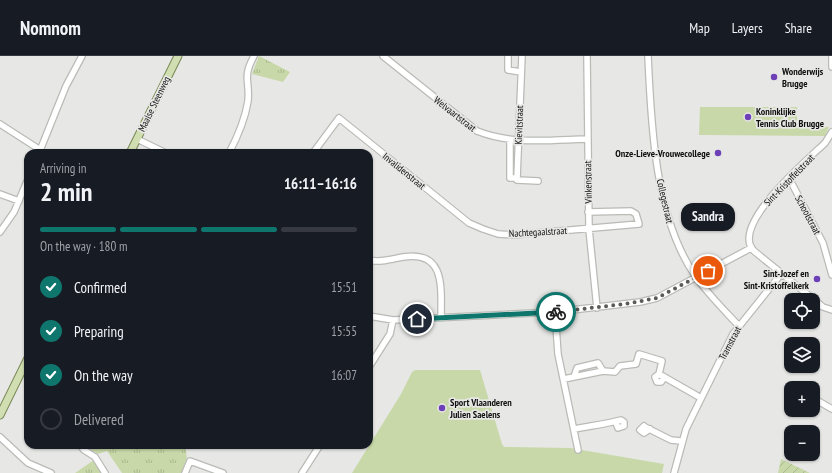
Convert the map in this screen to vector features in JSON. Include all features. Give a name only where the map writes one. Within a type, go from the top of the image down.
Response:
[{"type":"main road","name":"Maalse Steenweg","points":[[132,149],[178,56]]},
{"type":"main road","points":[[0,415],[24,366]]},
{"type":"street","points":[[43,149],[66,86],[82,56]]},
{"type":"street","points":[[232,149],[244,121],[248,99],[247,72],[254,56]]},
{"type":"street","name":"Welvaartstraat","points":[[383,56],[473,129],[495,138],[510,140],[587,139]]},
{"type":"street","points":[[508,56],[508,70],[521,72]]},
{"type":"street","name":"Kievitstraat","points":[[510,140],[510,178],[517,178],[522,56]]},
{"type":"street","name":"Vinkenstraat","points":[[587,56],[588,212],[597,308]]},
{"type":"street","name":"Collegestraat","points":[[648,56],[652,115],[658,168],[665,206],[675,238],[696,277],[738,325]]},
{"type":"street","points":[[832,56],[832,67]]},
{"type":"street","name":"Invalidenstraat","points":[[316,149],[339,118],[447,206]]},
{"type":"street","points":[[0,124],[38,149]]},
{"type":"street","name":"Sint-Kristoffelstraat","points":[[751,248],[748,240],[757,216],[789,178],[825,143],[832,132]]},
{"type":"street","points":[[137,138],[158,149]]},
{"type":"street","points":[[517,178],[517,180],[538,181]]},
{"type":"street","name":"Schoolstraat","points":[[789,178],[823,244],[832,275]]},
{"type":"street","points":[[0,232],[19,201],[24,189]]},
{"type":"street","points":[[0,194],[19,201]]},
{"type":"street","name":"Nachtegaalstraat","points":[[447,206],[469,223],[498,234],[525,235],[639,224],[636,214],[631,211],[588,212]]},
{"type":"street","points":[[373,317],[393,320],[554,312],[597,308],[657,298],[751,248],[822,307],[832,310]]},
{"type":"street","points":[[373,261],[380,262],[418,256],[428,260],[436,268],[440,278],[442,318]]},
{"type":"street","name":"Tramstraat","points":[[674,473],[681,442],[701,398],[738,325],[781,274]]},
{"type":"street","points":[[554,312],[558,354],[578,450]]},
{"type":"street","points":[[373,361],[390,334],[393,320]]},
{"type":"street","points":[[564,379],[603,371],[615,372],[620,366],[634,364],[637,362],[639,354],[662,361],[659,374],[701,398]]},
{"type":"street","points":[[820,402],[832,409]]},
{"type":"street","points":[[574,429],[603,422],[616,423]]},
{"type":"street","points":[[650,429],[671,440],[681,442]]},
{"type":"street","points":[[0,437],[28,463],[51,473]]},
{"type":"street","points":[[83,449],[95,457],[105,473]]},
{"type":"street","points":[[302,473],[317,449]]},
{"type":"street","points":[[185,473],[190,461],[194,461],[223,473]]},
{"type":"green space","points":[[259,56],[290,72],[283,82],[252,74]]},
{"type":"green space","name":"Koninklijke Tennis Club Brugge","points":[[700,107],[797,107],[797,127],[829,127],[825,136],[699,135]]},
{"type":"green space","name":"Sport Vlaanderen Julien Saelens","points":[[415,370],[480,370],[504,447],[570,448],[664,464],[662,473],[352,473],[367,449],[373,449],[373,439],[401,394],[412,372]]},
{"type":"green space","points":[[90,449],[186,449],[187,458],[181,473],[122,473],[107,451],[98,454]]},
{"type":"green space","points":[[781,459],[810,473],[778,473]]},
{"type":"green space","points":[[94,460],[103,473],[75,473]]},
{"type":"way so far","points":[[556,312],[597,308],[657,298],[708,271]]},
{"type":"place","name":"Wonderwijs Brugge","points":[[774,77]]},
{"type":"place","name":"Koninklijke Tennis Club Brugge","points":[[748,117]]},
{"type":"place","name":"Onze-Lieve-Vrouwecollege","points":[[718,153]]},
{"type":"place","name":"Sandra","points":[[708,271]]},
{"type":"place","name":"Sint-Jozef en Sint-Kristoffelkerk","points":[[817,279]]},
{"type":"place","name":"Sport Vlaanderen Julien Saelens","points":[[442,408]]},
{"type":"route","points":[[417,319],[556,312]]}]
